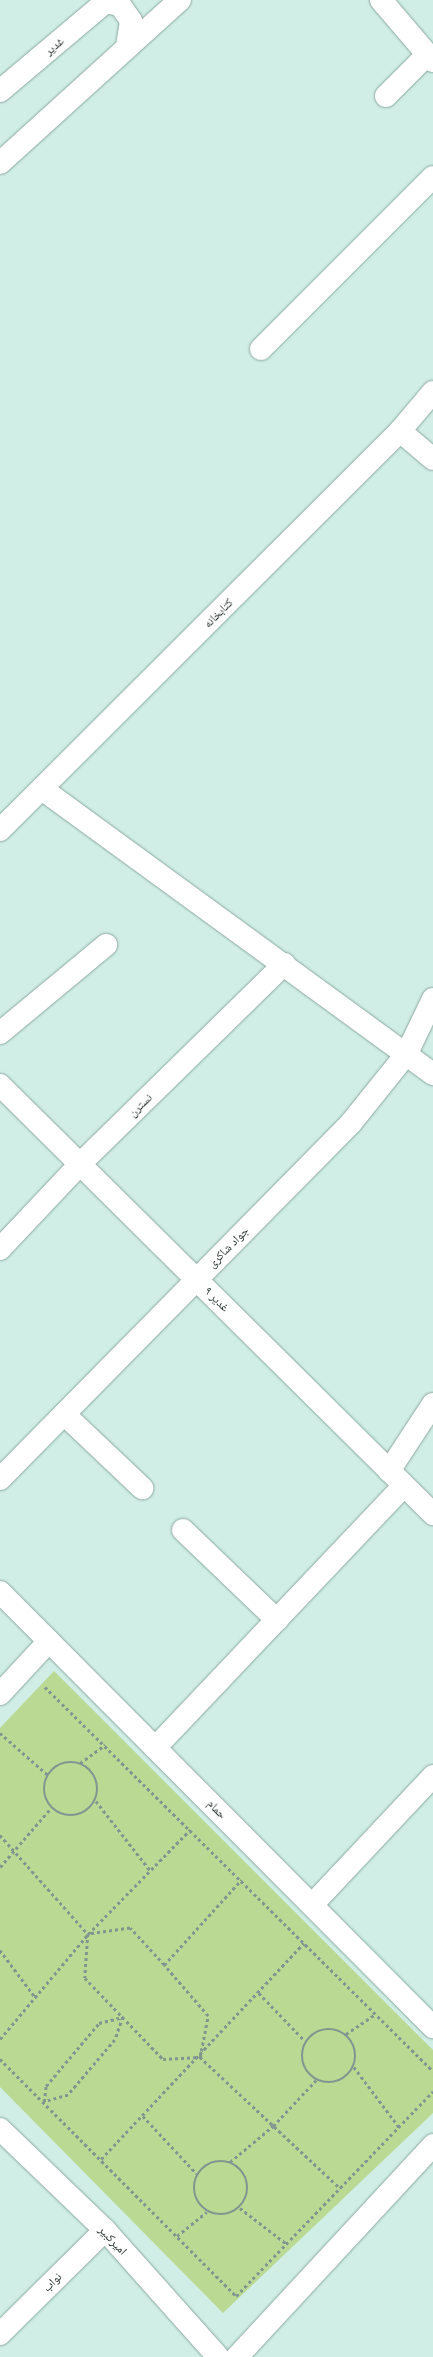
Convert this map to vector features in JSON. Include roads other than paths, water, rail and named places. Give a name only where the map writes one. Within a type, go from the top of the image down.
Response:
[{"type":"street","points":[[0,163],[180,0]]},
{"type":"street","points":[[381,0],[430,57],[386,96]]},
{"type":"street","points":[[106,1],[120,4],[131,21],[127,47]]},
{"type":"street","name":"غدیر","points":[[0,91],[106,1]]},
{"type":"street","points":[[261,349],[433,177]]},
{"type":"street","name":"کتابخانه","points":[[0,830],[400,431],[433,392]]},
{"type":"street","points":[[400,431],[433,459]]},
{"type":"street","points":[[42,789],[407,1053],[433,1074]]},
{"type":"street","points":[[0,1033],[106,945]]},
{"type":"street","name":"نسترن","points":[[0,1248],[80,1164],[284,964]]},
{"type":"street","name":"جواد شاکری","points":[[0,1479],[351,1123],[407,1053],[433,999]]},
{"type":"street","name":"غدیر ۹","points":[[0,1085],[433,1514]]},
{"type":"street","points":[[156,1748],[276,1620],[397,1478],[433,1404]]},
{"type":"street","points":[[64,1414],[142,1488]]},
{"type":"street","points":[[183,1530],[276,1620]]},
{"type":"street","name":"حمام","points":[[0,1592],[433,2027]]},
{"type":"street","points":[[0,1694],[49,1641]]},
{"type":"street","points":[[312,1905],[433,1776]]},
{"type":"street","name":"امیرکبیر","points":[[0,2129],[105,2230],[218,2357]]},
{"type":"street","points":[[237,2357],[433,2145]]},
{"type":"street","name":"نواب","points":[[0,2334],[105,2230]]}]
